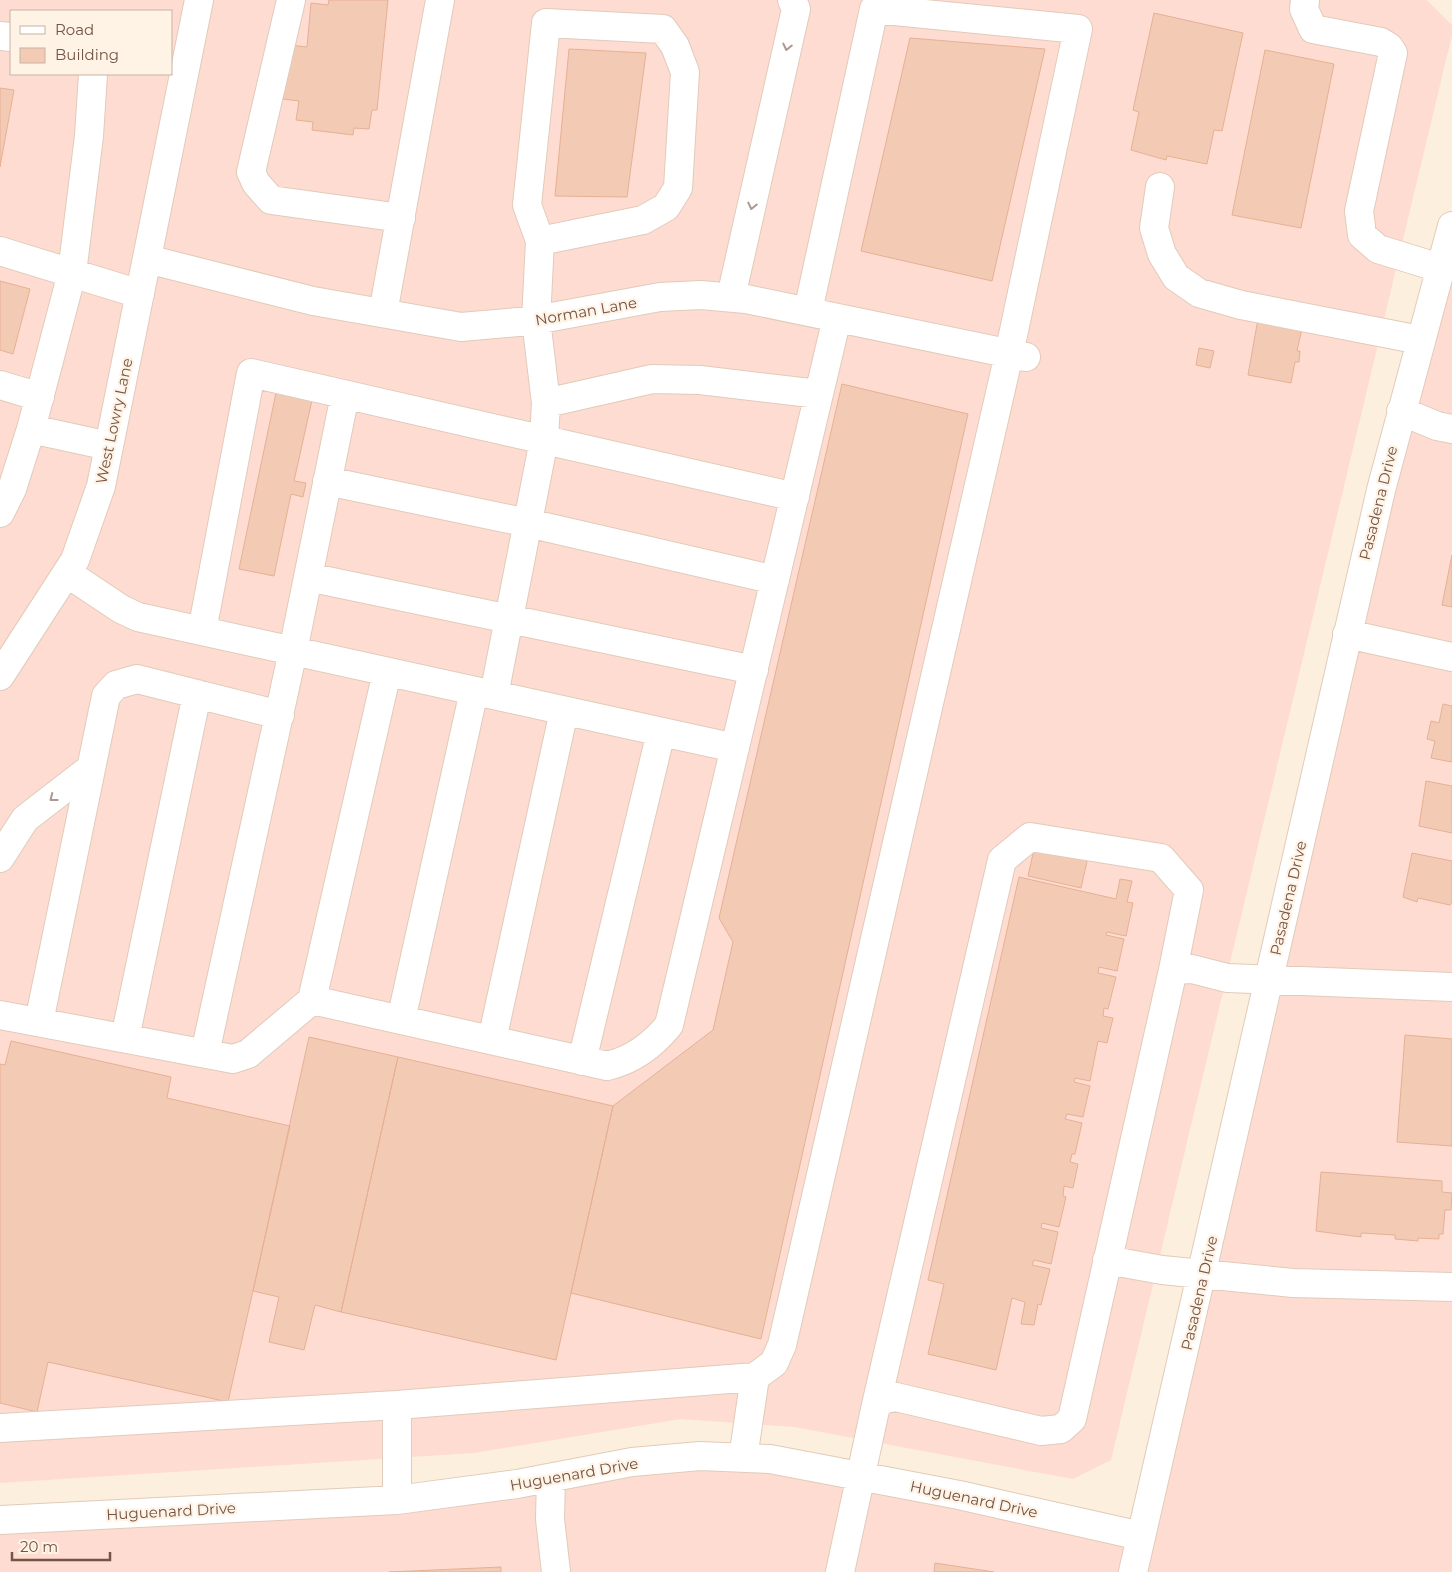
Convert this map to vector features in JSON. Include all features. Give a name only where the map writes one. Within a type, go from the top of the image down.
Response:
[{"type":"street","name":"West Lowry Lane","points":[[0,676],[75,560],[101,486],[172,144],[199,0]]},
{"type":"street","points":[[291,0],[251,172],[256,183],[270,200],[402,218]]},
{"type":"street","points":[[383,313],[402,218],[440,0]]},
{"type":"street","points":[[731,297],[796,9],[792,0]]},
{"type":"street","points":[[1305,0],[1304,9],[1313,29],[1381,42],[1390,47],[1393,53],[1359,211],[1362,235],[1378,249],[1440,268]]},
{"type":"street","points":[[0,1428],[397,1405],[755,1377],[774,1363],[782,1345],[1017,355],[1078,29],[874,9],[808,312]]},
{"type":"street","points":[[401,1020],[484,693],[509,619],[544,440],[546,403],[536,320],[540,242],[527,205],[546,23],[662,29],[675,46],[685,72],[678,188],[666,207],[643,220],[540,242]]},
{"type":"street","points":[[0,512],[12,489],[31,429],[72,273],[89,136],[93,75]]},
{"type":"street","points":[[1160,187],[1154,228],[1162,254],[1176,277],[1199,293],[1241,305],[1420,340]]},
{"type":"street","name":"Pasadena Drive","points":[[1133,1572],[1203,1273],[1347,634],[1401,411],[1452,227]]},
{"type":"street","points":[[0,251],[140,294]]},
{"type":"street","name":"Norman Lane","points":[[148,259],[313,301],[461,327],[536,320],[660,297],[701,295],[731,297],[1017,355]]},
{"type":"street","points":[[312,1000],[607,1066],[623,1062],[654,1044],[669,1025],[837,318]]},
{"type":"street","points":[[202,631],[251,373],[795,497]]},
{"type":"street","points":[[546,403],[652,379],[700,380],[819,394]]},
{"type":"street","points":[[0,385],[40,397]]},
{"type":"street","points":[[206,1053],[280,715],[345,394]]},
{"type":"street","points":[[1401,411],[1437,426],[1452,429]]},
{"type":"street","points":[[31,429],[109,446]]},
{"type":"street","points":[[328,481],[528,523],[775,580]]},
{"type":"street","points":[[67,573],[121,609],[138,617],[735,748]]},
{"type":"street","points":[[308,578],[754,670]]},
{"type":"street","points":[[1347,634],[1452,657]]},
{"type":"street","points":[[0,1015],[233,1058],[248,1054],[312,1000],[387,672]]},
{"type":"street","points":[[39,1022],[106,696],[116,685],[137,679],[280,715]]},
{"type":"street","points":[[125,1038],[197,694]]},
{"type":"street","points":[[492,1040],[564,711]]},
{"type":"street","points":[[582,1061],[661,732]]},
{"type":"street","points":[[0,858],[25,819],[91,768]]},
{"type":"street","points":[[840,1572],[859,1476],[867,1449],[876,1405],[1002,860],[1030,837],[1161,858],[1189,890],[1173,970],[1072,1419],[1061,1429],[1041,1431],[896,1397],[885,1399],[876,1405]]},
{"type":"street","points":[[1173,970],[1192,968],[1228,978],[1452,987]]},
{"type":"street","points":[[1107,1260],[1162,1270],[1293,1283],[1452,1287]]},
{"type":"street","points":[[743,1458],[755,1377]]},
{"type":"street","points":[[397,1405],[398,1500]]},
{"type":"street","name":"Huguenard Drive","points":[[0,1520],[398,1500],[518,1484],[632,1462],[700,1456],[770,1460],[859,1476],[959,1495],[1141,1536]]},
{"type":"street","points":[[551,1478],[550,1519],[556,1572]]},
{"type":"shaded area","points":[[0,0],[1427,0],[1452,25],[1452,35],[1111,1460],[1073,1479],[794,1427],[681,1419],[474,1453],[0,1483]]},
{"type":"shaded area","points":[[1452,228],[1452,1572],[0,1572],[0,1520],[398,1500],[700,1456],[1141,1536]]},
{"type":"building","points":[[329,0],[388,0],[377,110],[372,110],[369,129],[354,128],[353,135],[312,130],[313,122],[296,120],[299,101],[283,99],[289,45],[307,47],[311,3],[328,5]]},
{"type":"building","points":[[1154,13],[1243,33],[1222,131],[1214,130],[1207,164],[1167,156],[1166,160],[1131,150],[1139,112],[1133,110]]},
{"type":"building","points":[[910,38],[1045,49],[992,281],[861,251]]},
{"type":"building","points":[[569,49],[646,53],[627,197],[555,196]]},
{"type":"building","points":[[1265,50],[1334,64],[1301,228],[1232,215]]},
{"type":"building","points":[[0,88],[14,90],[0,167]]},
{"type":"building","points":[[0,281],[30,289],[13,354],[0,350]]},
{"type":"building","points":[[1258,319],[1302,328],[1297,351],[1300,351],[1299,362],[1295,362],[1291,383],[1248,375]]},
{"type":"building","points":[[1199,348],[1214,351],[1210,368],[1196,365]]},
{"type":"building","points":[[842,384],[968,414],[761,1339],[571,1293],[613,1106],[713,1030],[733,942],[719,918]]},
{"type":"building","points":[[276,393],[312,400],[294,481],[306,483],[303,497],[291,494],[274,576],[239,569]]},
{"type":"building","points":[[1452,555],[1452,607],[1442,605]]},
{"type":"building","points":[[1443,704],[1452,706],[1452,762],[1431,758],[1435,741],[1427,739],[1431,721],[1439,723]]},
{"type":"building","points":[[1426,781],[1452,786],[1452,833],[1419,826]]},
{"type":"building","points":[[1035,845],[1088,857],[1081,888],[1028,876]]},
{"type":"building","points":[[1412,853],[1452,861],[1452,903],[1450,905],[1418,898],[1417,902],[1403,897]]},
{"type":"building","points":[[1019,877],[1116,899],[1120,879],[1132,881],[1127,902],[1133,903],[1126,936],[1107,932],[1106,935],[1124,939],[1117,971],[1099,967],[1098,973],[1116,977],[1108,1009],[1104,1008],[1103,1016],[1113,1018],[1107,1043],[1098,1041],[1090,1081],[1075,1078],[1074,1082],[1090,1086],[1083,1117],[1067,1114],[1065,1119],[1082,1123],[1075,1154],[1072,1154],[1070,1162],[1078,1164],[1073,1188],[1064,1186],[1063,1196],[1066,1197],[1059,1227],[1042,1223],[1041,1228],[1058,1232],[1051,1264],[1034,1260],[1032,1265],[1050,1269],[1041,1305],[1038,1304],[1034,1325],[1021,1324],[1025,1302],[1012,1298],[996,1370],[928,1354],[944,1284],[928,1280]]},
{"type":"building","points":[[1405,1035],[1452,1039],[1452,1146],[1397,1142]]},
{"type":"building","points":[[309,1037],[398,1057],[341,1312],[315,1305],[304,1350],[269,1342],[279,1297],[253,1291]]},
{"type":"building","points":[[11,1041],[171,1077],[167,1098],[290,1126],[228,1402],[48,1362],[37,1412],[0,1403],[0,1064],[5,1065]]},
{"type":"building","points":[[398,1057],[613,1106],[556,1360],[341,1312]]},
{"type":"building","points":[[1321,1172],[1442,1181],[1442,1192],[1452,1193],[1451,1210],[1445,1210],[1443,1234],[1439,1234],[1439,1239],[1418,1238],[1418,1241],[1395,1239],[1395,1235],[1361,1233],[1361,1237],[1316,1231]]},
{"type":"building","points":[[935,1563],[994,1572],[934,1572]]},
{"type":"building","points":[[501,1567],[501,1572],[389,1572]]}]
